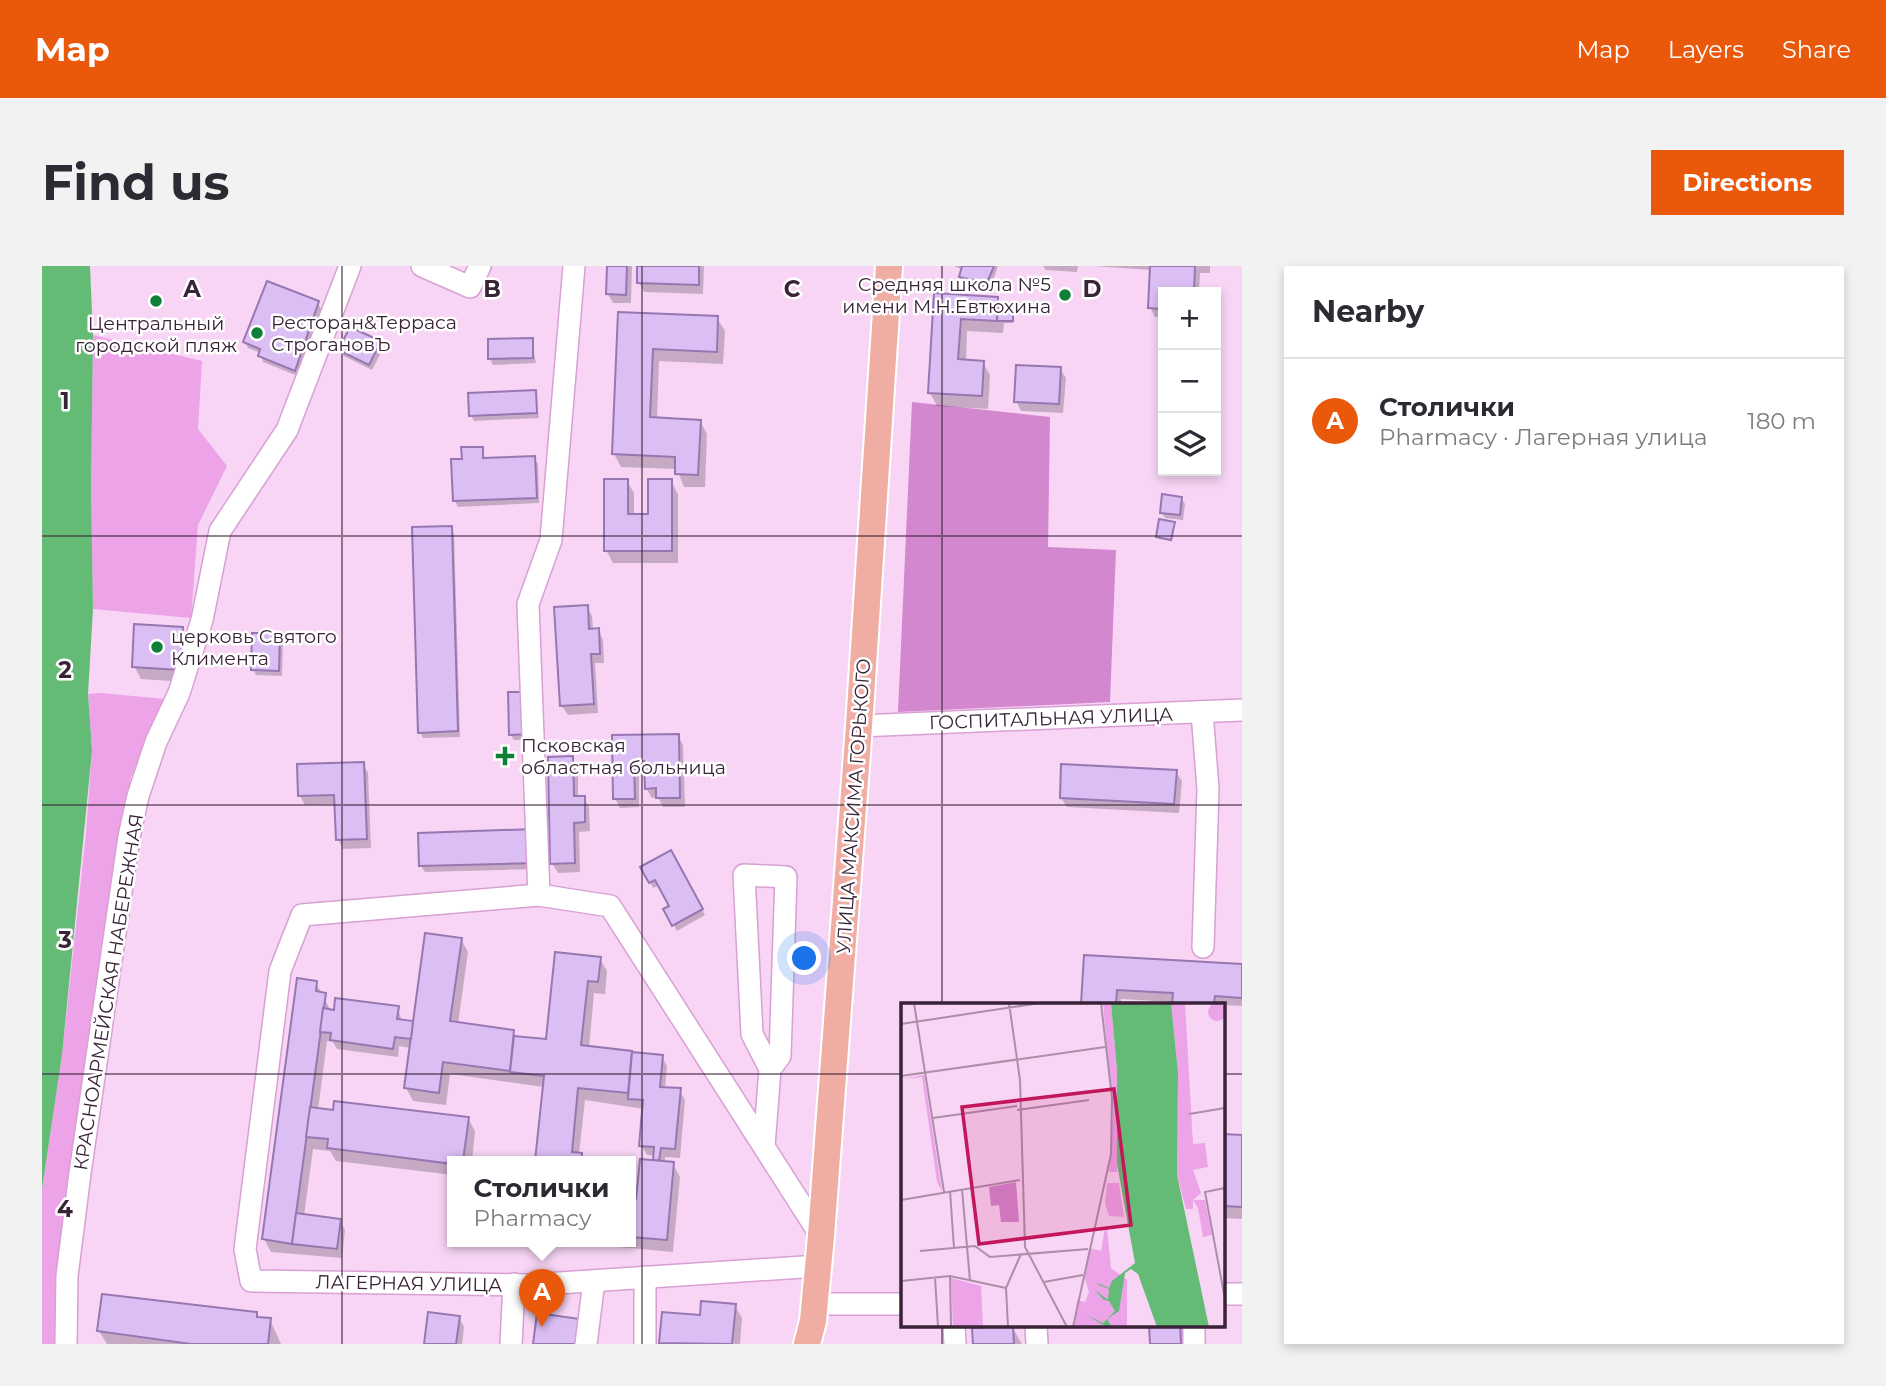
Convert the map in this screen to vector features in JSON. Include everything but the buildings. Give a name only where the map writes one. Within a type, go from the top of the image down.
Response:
[{"type":"main road","name":"УЛИЦА МАКСИМА ГОРЬКОГО","points":[[807,1344],[815,1304],[821,1236],[859,726],[889,266]]},
{"type":"street","name":"КРАСНОАРМЕЙСКАЯ НАБЕРЕЖНАЯ","points":[[66,1344],[67,1276],[80,1173],[129,837],[138,796],[156,742],[179,693],[202,620],[220,531],[287,430],[350,266]]},
{"type":"street","points":[[422,266],[470,287],[480,266]]},
{"type":"street","points":[[574,266],[551,540],[528,604],[539,895],[610,906],[821,1236]]},
{"type":"street","name":"ГОСПИТАЛЬНАЯ УЛИЦА","points":[[859,726],[1242,710]]},
{"type":"street","points":[[1202,712],[1208,789],[1203,947]]},
{"type":"street","points":[[764,1146],[770,1069],[752,1034],[744,875],[786,877],[780,1056],[770,1069]]},
{"type":"street","name":"ЛАГЕРНАЯ УЛИЦА","points":[[539,895],[302,915],[280,971],[245,1249],[251,1281],[514,1284],[818,1266]]},
{"type":"street","points":[[645,1277],[645,1344]]},
{"type":"street","points":[[586,1344],[594,1281]]},
{"type":"street","points":[[511,1344],[514,1284]]},
{"type":"street","points":[[1224,1294],[1242,1294]]},
{"type":"street","points":[[815,1304],[901,1304]]},
{"type":"street","points":[[954,1326],[955,1344]]},
{"type":"street","points":[[1036,1326],[1037,1344]]},
{"type":"street","points":[[1194,1326],[1194,1344]]},
{"type":"street","points":[[66,1344],[72,1344]]},
{"type":"shaded area","points":[[42,266],[90,266],[93,335],[93,609],[88,694],[92,751],[62,1055],[42,1189]]},
{"type":"shaded area","points":[[93,335],[202,361],[198,429],[227,466],[198,525],[191,618],[93,609]]},
{"type":"shaded area","points":[[912,402],[1050,417],[1048,547],[1116,550],[1110,702],[898,712]]},
{"type":"shaded area","points":[[88,694],[165,699],[131,777],[98,986],[80,1151],[56,1275],[58,1344],[42,1344],[42,1189],[62,1055],[86,834],[92,751]]},
{"type":"place","name":"Средняя школа №5 имени М.Н.Евтюхина","points":[[1065,295]]},
{"type":"place","name":"Центральный городской пляж","points":[[156,301]]},
{"type":"place","name":"Ресторан&Терраса СтрогановЪ","points":[[257,333]]},
{"type":"place","name":"церковь Святого Климента","points":[[157,647]]},
{"type":"place","name":"Псковская областная больница","points":[[505,756]]},
{"type":"place","name":"Столички","points":[[542,1327]]}]
